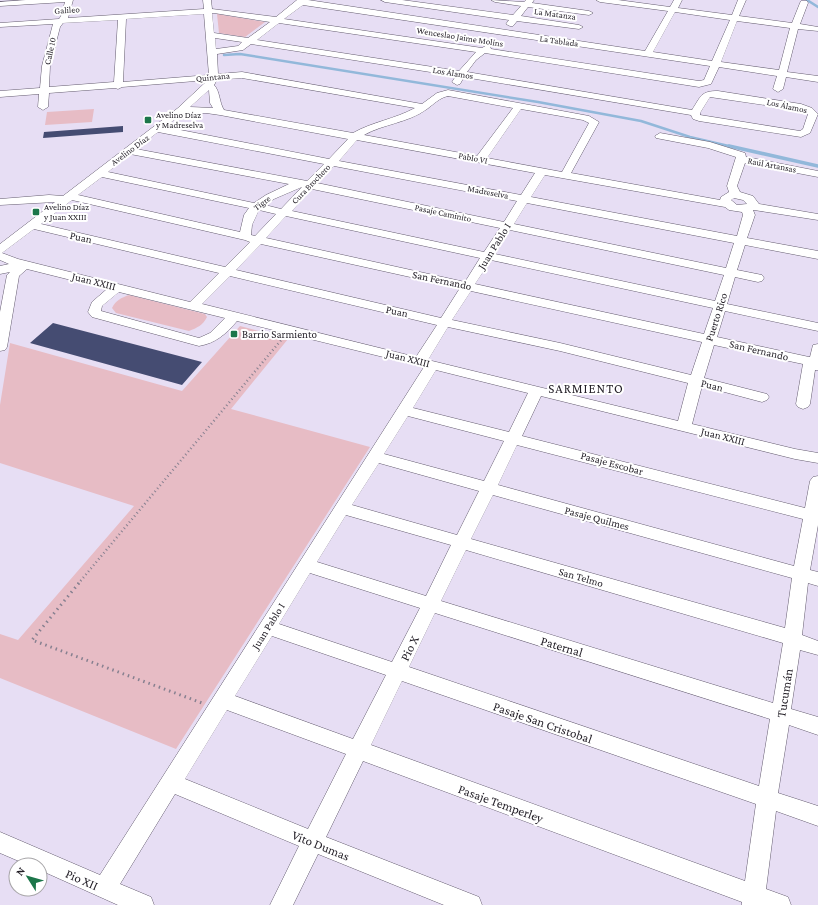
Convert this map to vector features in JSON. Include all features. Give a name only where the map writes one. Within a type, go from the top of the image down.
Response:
[{"type":"street","points":[[0,4],[62,0]]},
{"type":"street","name":"Calle 10","points":[[43,107],[46,66],[56,26],[65,17],[69,0]]},
{"type":"street","points":[[207,0],[212,52],[211,81],[215,103],[220,112]]},
{"type":"street","name":"La Matanza","points":[[385,0],[579,27]]},
{"type":"street","points":[[495,0],[528,2],[589,13]]},
{"type":"street","points":[[554,62],[600,0],[818,29]]},
{"type":"street","points":[[648,54],[678,0]]},
{"type":"street","points":[[716,64],[742,0]]},
{"type":"street","points":[[212,52],[237,49],[302,1]]},
{"type":"street","name":"La Tablada","points":[[302,1],[497,38],[568,42],[818,79]]},
{"type":"street","points":[[528,2],[497,38],[478,53],[461,74],[452,90],[518,107],[586,118],[594,122],[564,175]]},
{"type":"street","points":[[338,26],[366,4]]},
{"type":"street","points":[[778,89],[795,26],[804,4]]},
{"type":"street","name":"Galileo","points":[[0,25],[208,11]]},
{"type":"street","name":"Wenceslao Jaime Molins","points":[[208,11],[338,26],[353,30],[482,51],[696,84],[704,84],[708,82],[716,64]]},
{"type":"street","points":[[118,86],[122,17]]},
{"type":"street","name":"Los Álamos","points":[[211,35],[251,40],[461,74],[698,116],[801,134],[807,131],[813,114],[809,110],[801,107],[718,94],[705,96],[698,116]]},
{"type":"street","name":"Quintana","points":[[0,94],[211,81],[245,75],[424,107]]},
{"type":"street","name":"Avelino Díaz","points":[[0,270],[9,263],[2,255],[31,225],[181,110],[211,81]]},
{"type":"street","name":"Cura Brochero","points":[[194,305],[333,162],[356,136],[364,131],[407,116],[424,107],[439,95],[452,90]]},
{"type":"street","points":[[480,160],[518,107]]},
{"type":"street","name":"Pablo VI","points":[[181,110],[206,110],[220,112],[726,204],[733,208],[750,207]]},
{"type":"street","name":"Madreselva","points":[[157,129],[818,255]]},
{"type":"street","points":[[660,136],[710,145],[742,155],[741,159]]},
{"type":"street","name":"Pasaje Caminito","points":[[129,151],[298,184],[310,185],[758,278]]},
{"type":"street","name":"Raúl Artansas","points":[[736,195],[732,186],[741,159],[818,174]]},
{"type":"street","name":"Juan Pablo I","points":[[104,889],[172,783],[306,565],[406,410],[446,323],[542,171]]},
{"type":"street","points":[[100,172],[818,326]]},
{"type":"street","name":"Tigre","points":[[245,237],[246,226],[251,211],[286,188],[298,184]]},
{"type":"street","points":[[726,204],[726,198],[736,195],[750,199],[753,203],[750,207],[818,217]]},
{"type":"street","name":"San Fernando","points":[[0,202],[67,198],[710,339],[814,364]]},
{"type":"street","name":"Puerto Rico","points":[[684,427],[696,381],[750,215],[750,207]]},
{"type":"street","name":"Puan","points":[[31,225],[446,323],[560,347],[762,397]]},
{"type":"street","name":"Juan XXIII","points":[[2,255],[25,264],[290,330],[684,427],[818,458]]},
{"type":"street","points":[[0,270],[25,264]]},
{"type":"street","points":[[0,346],[13,275],[25,264]]},
{"type":"street","points":[[118,287],[96,305],[94,312],[198,342],[204,342],[210,339],[221,331],[234,316]]},
{"type":"street","points":[[803,404],[818,348]]},
{"type":"street","name":"Pio X","points":[[281,905],[314,842],[537,390]]},
{"type":"street","name":"Pasaje Escobar","points":[[406,410],[815,516]]},
{"type":"street","name":"Pasaje Quilmes","points":[[375,457],[810,576]]},
{"type":"street","name":"Tucumán","points":[[754,900],[767,798],[793,639],[810,576],[818,481]]},
{"type":"street","name":"San Telmo","points":[[342,508],[766,630],[818,648]]},
{"type":"street","name":"Paternal","points":[[306,565],[818,726]]},
{"type":"street","name":"Pasaje San Cristobal","points":[[268,627],[818,816]]},
{"type":"street","name":"Pasaje Temperley","points":[[220,704],[358,751],[754,900],[780,905]]},
{"type":"street","name":"Vito Dumas","points":[[172,783],[471,905]]},
{"type":"street","name":"Pio XII","points":[[0,842],[143,905]]},
{"type":"path","points":[[220,704],[32,640],[290,330]]},
{"type":"shaded area","points":[[217,14],[265,22],[245,37],[219,33]]},
{"type":"shaded area","points":[[94,109],[92,122],[45,125],[47,112]]},
{"type":"shaded area","points":[[129,295],[205,314],[207,317],[200,326],[189,331],[116,313],[112,308],[115,303]]},
{"type":"shaded area","points":[[240,326],[288,339],[231,409],[370,447],[176,749],[0,678],[0,634],[18,640],[134,506],[0,463],[0,405],[10,343],[182,391]]},
{"type":"building","points":[[123,126],[123,132],[43,138],[44,132]]},
{"type":"building","points":[[53,323],[202,362],[182,385],[30,343]]},
{"type":"waterway","points":[[807,0],[818,7]]},
{"type":"waterway","points":[[224,55],[240,54],[538,102],[641,121],[690,137],[733,147]]},
{"type":"waterway","points":[[729,146],[818,166]]},
{"type":"place","name":"Avelino Díaz y Madreselva","points":[[148,120]]},
{"type":"place","name":"Avelino Díaz y Juan XXIII","points":[[36,212]]},
{"type":"place","name":"Barrio Sarmiento","points":[[234,334]]},
{"type":"district","name":"SARMIENTO","points":[[586,388]]}]
